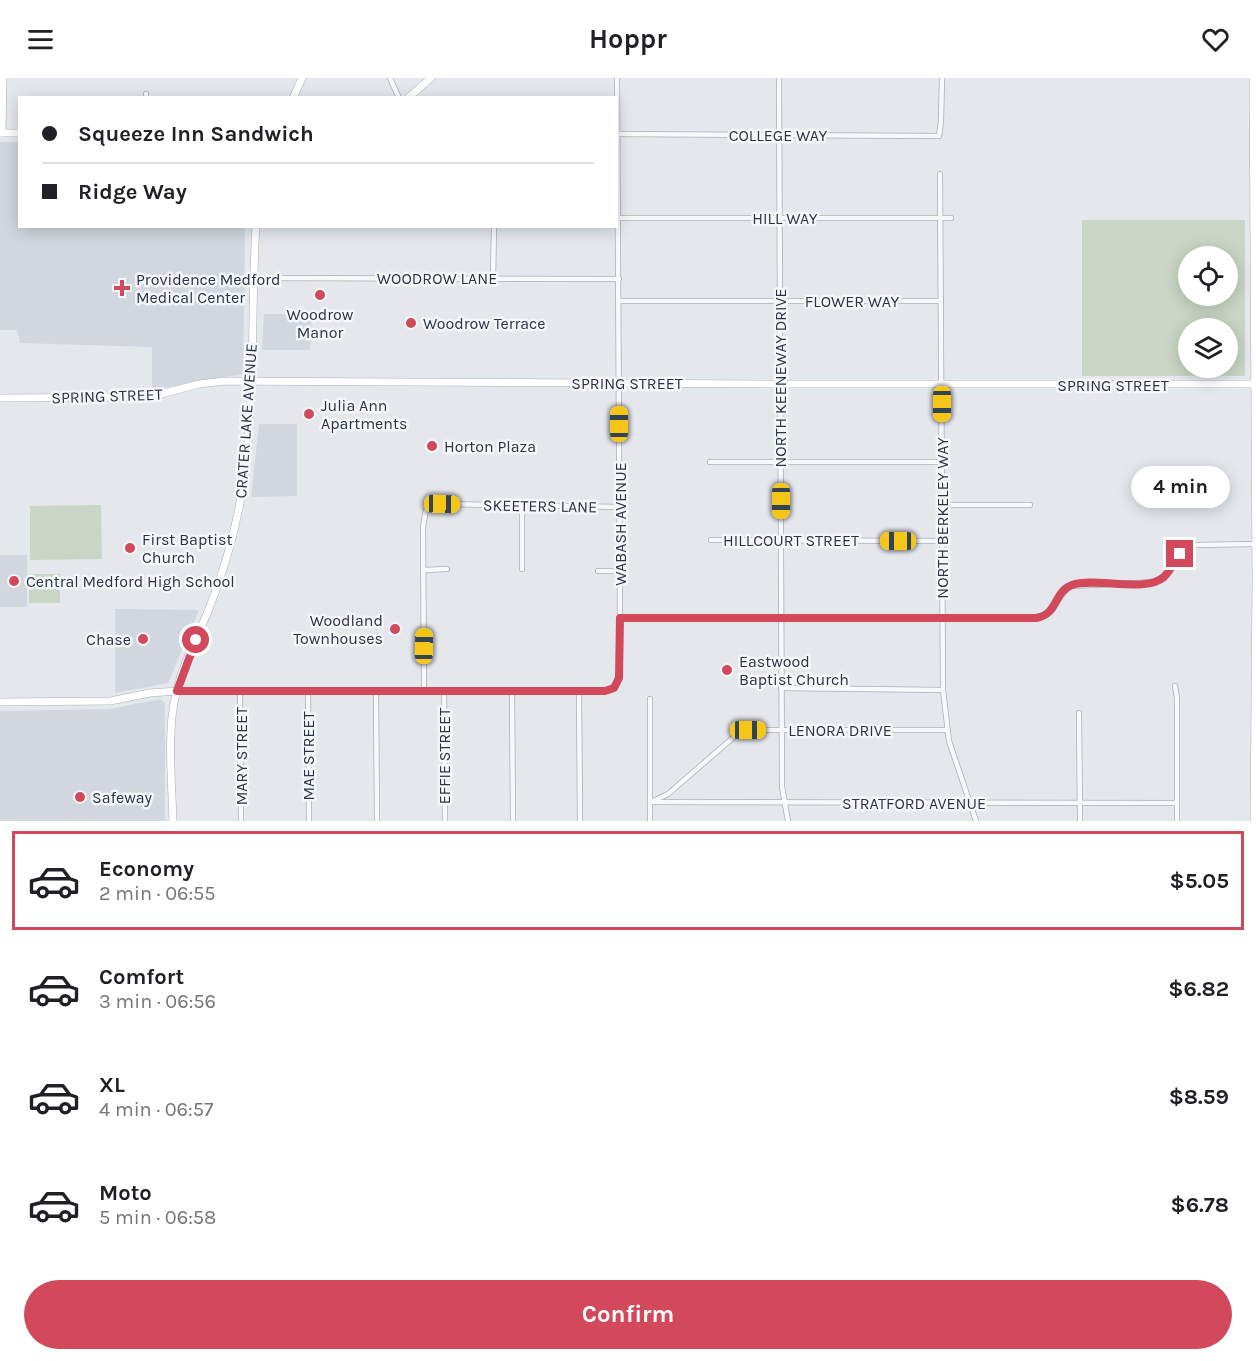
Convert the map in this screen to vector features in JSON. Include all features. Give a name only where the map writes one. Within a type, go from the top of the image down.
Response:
[{"type":"street","points":[[3,78],[1,133],[18,133]]},
{"type":"street","points":[[294,96],[302,78]]},
{"type":"street","points":[[390,78],[398,96]]},
{"type":"street","points":[[410,96],[431,78]]},
{"type":"street","name":"WABASH AVENUE","points":[[617,78],[617,96]]},
{"type":"street","name":"NORTH KEENEWAY DRIVE","points":[[779,78],[782,787],[788,821]]},
{"type":"street","name":"COLLEGE WAY","points":[[618,134],[939,136],[942,78]]},
{"type":"street","points":[[1253,78],[1256,544],[1254,821]]},
{"type":"street","name":"NORTH BERKELEY WAY","points":[[940,174],[943,690],[946,730],[976,821]]},
{"type":"street","name":"WABASH AVENUE","points":[[579,692],[609,690],[618,682],[620,507],[618,218]]},
{"type":"street","name":"HILL WAY","points":[[618,218],[951,218]]},
{"type":"street","name":"CRATER LAKE AVENUE","points":[[173,821],[172,716],[177,691],[216,592],[236,525],[245,467],[256,228]]},
{"type":"street","points":[[493,279],[494,228]]},
{"type":"street","name":"WOODROW LANE","points":[[255,278],[619,279]]},
{"type":"street","name":"FLOWER WAY","points":[[619,301],[941,301]]},
{"type":"street","name":"SPRING STREET","points":[[0,398],[150,397],[207,383],[250,381],[941,385],[1255,384]]},
{"type":"street","points":[[710,462],[942,462]]},
{"type":"street","name":"SKEETERS LANE","points":[[424,570],[423,520],[426,510],[442,504],[620,507]]},
{"type":"street","points":[[942,505],[1030,505]]},
{"type":"street","points":[[522,506],[522,569]]},
{"type":"street","name":"HILLCOURT STREET","points":[[711,540],[942,541]]},
{"type":"street","points":[[620,618],[1043,617],[1051,611],[1060,595],[1071,586],[1156,582],[1168,571],[1180,554],[1195,545],[1256,544]]},
{"type":"street","points":[[424,691],[424,570],[447,569]]},
{"type":"street","points":[[598,571],[619,571]]},
{"type":"street","points":[[1175,686],[1177,821]]},
{"type":"street","points":[[782,688],[943,690]]},
{"type":"street","points":[[0,702],[110,701],[150,693],[177,691],[579,692],[580,821]]},
{"type":"street","name":"MARY STREET","points":[[240,691],[241,821]]},
{"type":"street","points":[[376,691],[377,821]]},
{"type":"street","name":"EFFIE STREET","points":[[444,691],[445,821]]},
{"type":"street","name":"MAE STREET","points":[[308,692],[309,821]]},
{"type":"street","points":[[512,692],[513,821]]},
{"type":"street","points":[[650,699],[650,821]]},
{"type":"street","points":[[1080,713],[1080,821]]},
{"type":"street","name":"LENORA DRIVE","points":[[650,802],[668,794],[743,731],[946,730]]},
{"type":"street","name":"STRATFORD AVENUE","points":[[650,802],[1177,803]]},
{"type":"shaded area","name":"Providence Medford Medical Center","points":[[0,142],[18,142],[18,228],[245,228],[243,374],[152,390],[152,347],[20,343],[17,330],[0,330]]},
{"type":"shaded area","points":[[264,314],[312,314],[310,350],[262,350]]},
{"type":"shaded area","points":[[259,424],[297,424],[297,496],[251,497]]},
{"type":"shaded area","name":"Central Medford High School","points":[[0,555],[27,555],[27,607],[0,607]]},
{"type":"shaded area","points":[[115,609],[199,610],[168,683],[115,693]]},
{"type":"shaded area","points":[[160,699],[165,703],[165,821],[0,821],[0,711],[110,709]]},
{"type":"green space","points":[[1082,220],[1245,220],[1245,376],[1238,376],[1238,318],[1178,318],[1178,376],[1082,376]]},
{"type":"green space","points":[[101,505],[102,559],[30,560],[30,506]]},
{"type":"green space","points":[[29,574],[60,574],[60,603],[29,603]]},
{"type":"place","name":"Providence Medford Medical Center","points":[[122,288]]},
{"type":"place","name":"Woodrow Manor","points":[[320,295]]},
{"type":"place","name":"Woodrow Terrace","points":[[411,323]]},
{"type":"place","name":"Julia Ann Apartments","points":[[309,414]]},
{"type":"place","name":"Horton Plaza","points":[[432,446]]},
{"type":"place","name":"First Baptist Church","points":[[130,548]]},
{"type":"place","name":"Central Medford High School","points":[[14,581]]},
{"type":"place","name":"Woodland Townhouses","points":[[395,629]]},
{"type":"place","name":"Chase","points":[[143,639]]},
{"type":"place","name":"Eastwood Baptist Church","points":[[727,670]]},
{"type":"place","name":"Safeway","points":[[80,797]]},
{"type":"route","points":[[196,640],[177,691],[605,691],[614,688],[619,678],[620,618],[1036,618],[1048,615],[1063,591],[1076,584],[1156,582],[1164,576],[1180,554]]}]
